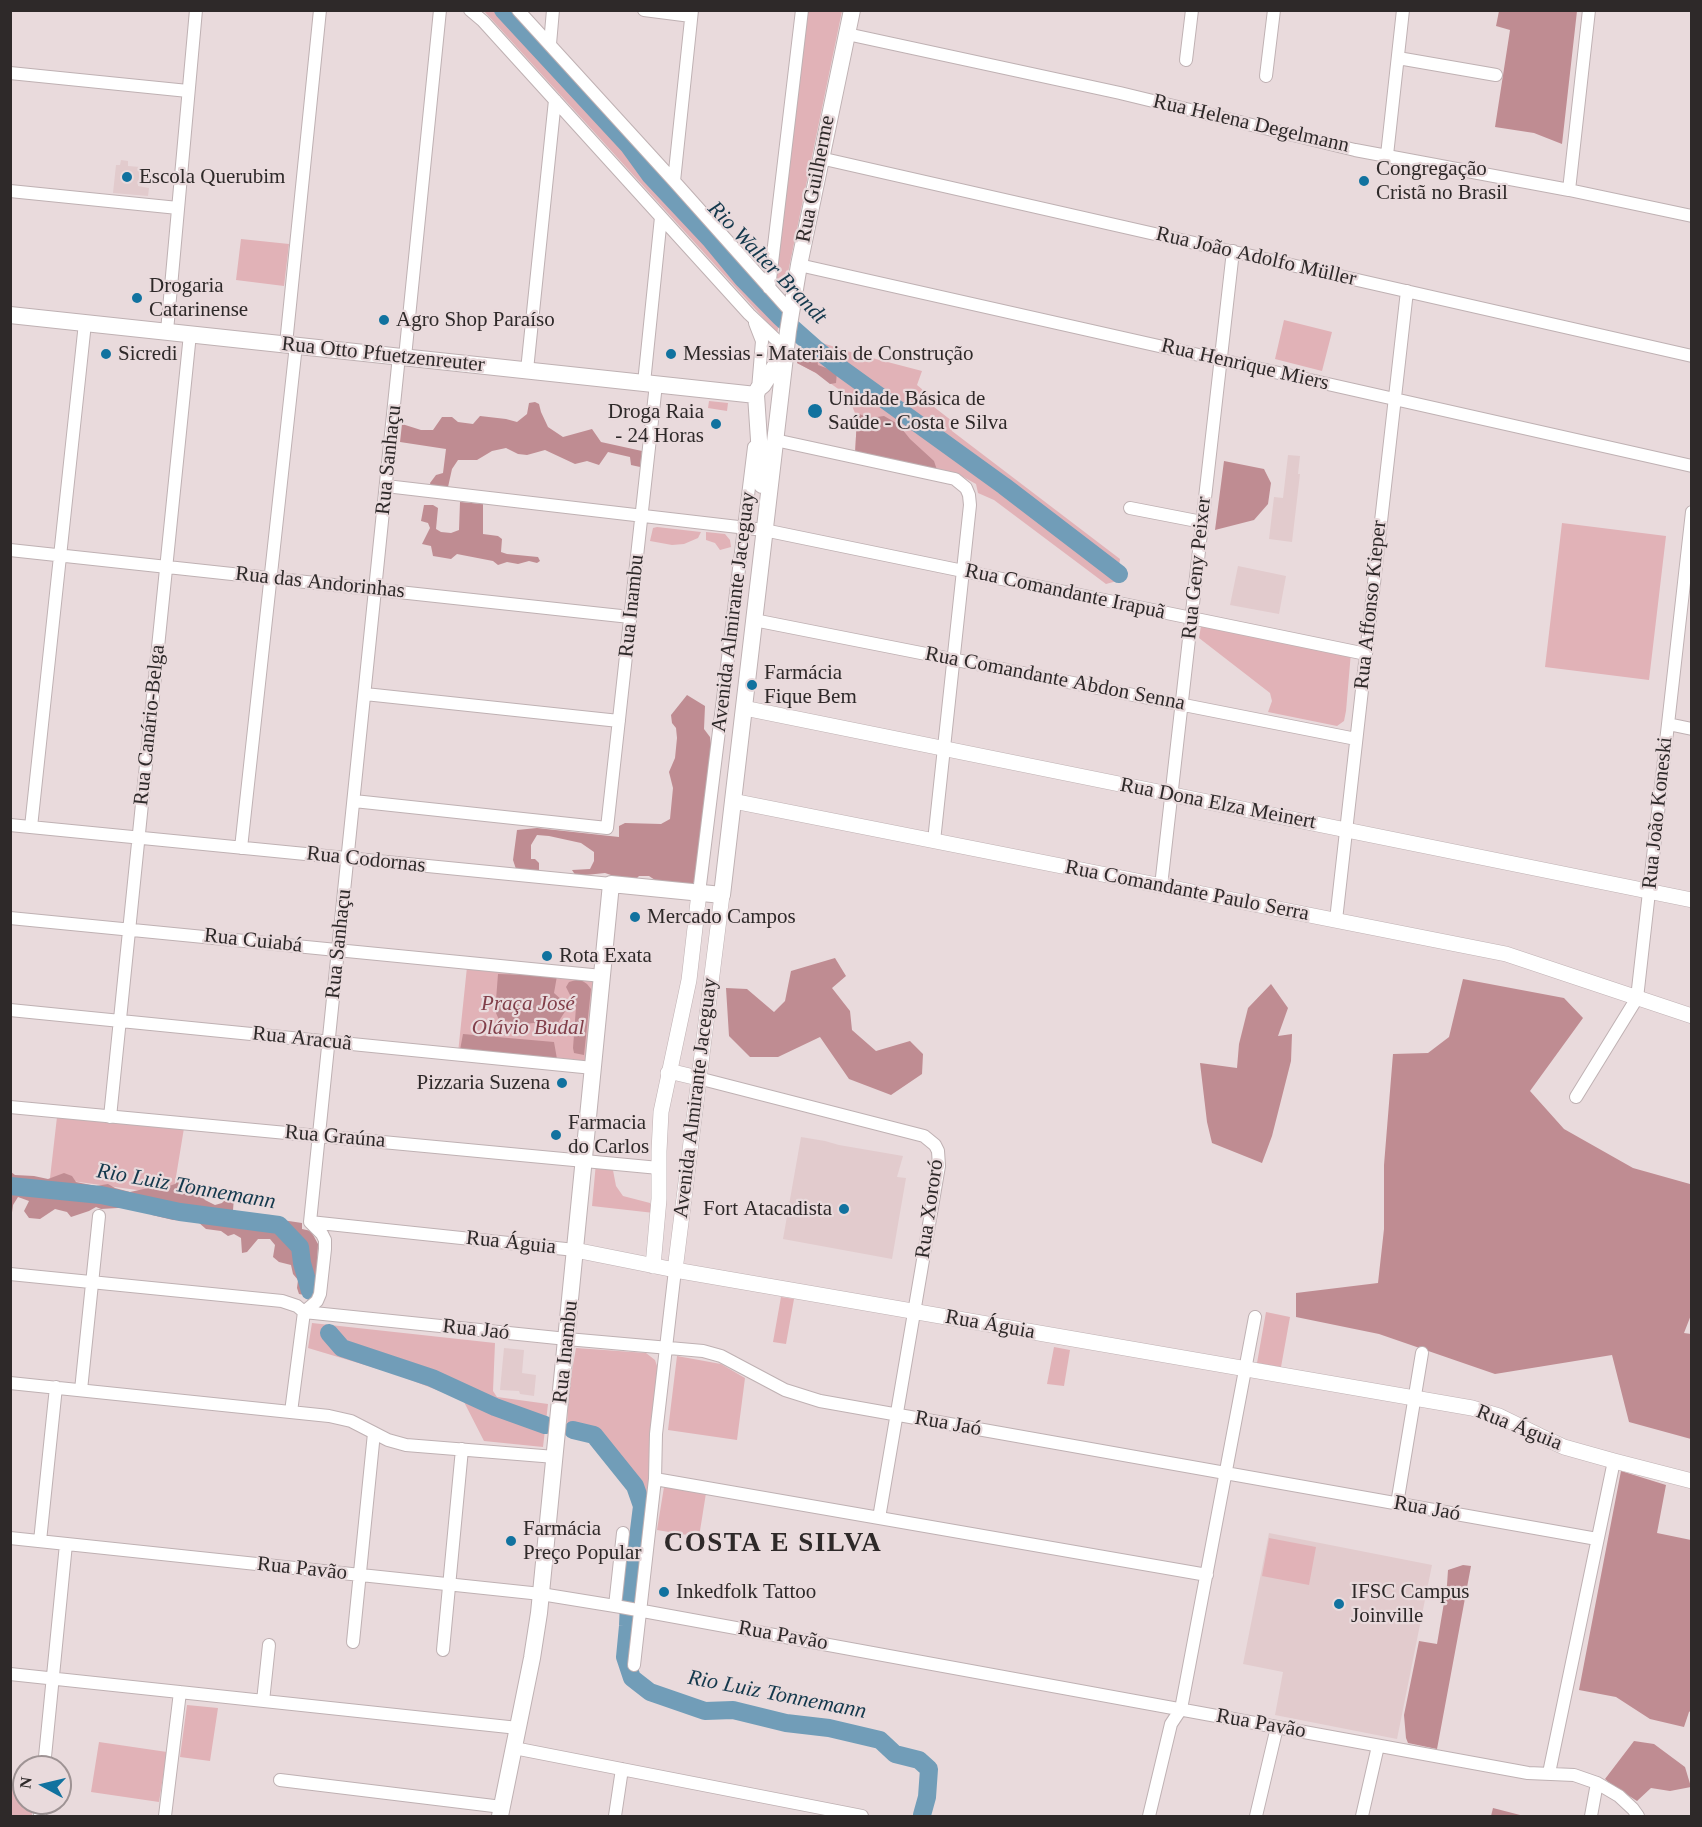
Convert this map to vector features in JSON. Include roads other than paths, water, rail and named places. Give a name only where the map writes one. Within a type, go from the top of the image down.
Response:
[{"type":"main road","name":"Rua Guilherme","points":[[780,397],[799,265],[852,10]]},
{"type":"main road","name":"Rua Otto Pfuetzenreuter","points":[[10,315],[650,383],[758,392],[774,384],[780,397]]},
{"type":"main road","name":"Rua Guilherme","points":[[758,392],[786,349]]},
{"type":"main road","name":"Avenida Almirante Jaceguay","points":[[758,392],[757,422],[764,530]]},
{"type":"main road","name":"Avenida Almirante Jaceguay","points":[[722,895],[780,397]]},
{"type":"main road","name":"Rua Codornas","points":[[611,884],[722,895]]},
{"type":"main road","name":"Rua Inambu","points":[[501,1812],[535,1642],[541,1594],[611,884]]},
{"type":"street","points":[[167,332],[196,10]]},
{"type":"street","points":[[241,848],[270,578],[320,10]]},
{"type":"street","name":"Rua Sanhaçu","points":[[310,1222],[386,486],[440,10]]},
{"type":"street","points":[[470,10],[483,21],[749,314],[786,349]]},
{"type":"street","points":[[518,10],[769,288],[790,320]]},
{"type":"street","points":[[550,44],[554,10]]},
{"type":"street","points":[[644,10],[692,13],[674,181]]},
{"type":"street","points":[[769,288],[802,10]]},
{"type":"street","points":[[1186,60],[1192,10]]},
{"type":"street","points":[[1266,76],[1274,10]]},
{"type":"street","points":[[1387,155],[1403,10]]},
{"type":"street","points":[[1569,190],[1588,10]]},
{"type":"street","name":"Rua Helena Degelmann","points":[[847,34],[1108,91],[1355,150],[1569,190],[1692,216]]},
{"type":"street","points":[[1398,58],[1496,75]]},
{"type":"street","points":[[10,73],[188,92]]},
{"type":"street","points":[[527,370],[555,100]]},
{"type":"street","name":"Rua João Adolfo Müller","points":[[820,158],[1692,356]]},
{"type":"street","points":[[10,191],[178,208]]},
{"type":"street","name":"Rua Inambu","points":[[354,801],[607,828],[642,516],[661,217]]},
{"type":"street","name":"Rua Geny Peixer","points":[[1161,886],[1233,251]]},
{"type":"street","name":"Rua Henrique Miers","points":[[799,265],[1692,466]]},
{"type":"street","name":"Rua Affonso Kieper","points":[[1336,920],[1407,291]]},
{"type":"street","name":"Avenida Almirante Jaceguay","points":[[749,314],[762,341],[758,392]]},
{"type":"street","points":[[31,827],[85,323]]},
{"type":"street","name":"Rua Canário-Belga","points":[[110,1117],[190,334]]},
{"type":"street","name":"Avenida Almirante Jaceguay","points":[[653,1266],[659,1209],[661,1112],[689,980],[757,422]]},
{"type":"street","points":[[775,440],[955,479],[966,488],[969,495],[970,505],[934,841]]},
{"type":"street","name":"Rua Comandante Irapuã","points":[[386,486],[764,530],[1366,654]]},
{"type":"street","points":[[1130,508],[1202,522]]},
{"type":"street","name":"Rua João Koneski","points":[[1576,1097],[1638,998],[1692,512]]},
{"type":"street","name":"Rua das Andorinhas","points":[[10,550],[630,617]]},
{"type":"street","name":"Rua Comandante Abdon Senna","points":[[754,620],[1356,739]]},
{"type":"street","points":[[364,694],[619,721]]},
{"type":"street","name":"Rua Dona Elza Meinert","points":[[744,708],[1692,900]]},
{"type":"street","points":[[1668,724],[1692,729]]},
{"type":"street","name":"Rua Comandante Paulo Serra","points":[[733,801],[1506,954],[1692,1016]]},
{"type":"street","name":"Rua Codornas","points":[[10,825],[611,884]]},
{"type":"street","name":"Avenida Almirante Jaceguay","points":[[634,1665],[638,1610],[655,1479],[656,1434],[665,1348],[722,895]]},
{"type":"street","name":"Rua Cuiabá","points":[[10,918],[602,976]]},
{"type":"street","name":"Rua Aracuã","points":[[10,1010],[593,1068]]},
{"type":"street","points":[[668,1073],[699,1078]]},
{"type":"street","name":"Rua Xororó","points":[[699,1078],[924,1136],[935,1145],[938,1151],[939,1166],[879,1518]]},
{"type":"street","name":"Rua Graúna","points":[[10,1107],[659,1168]]},
{"type":"street","points":[[659,1168],[679,1167],[687,1164]]},
{"type":"street","points":[[81,1390],[99,1216]]},
{"type":"street","points":[[291,1412],[304,1312],[317,1301],[320,1294],[325,1249],[322,1234],[310,1222]]},
{"type":"street","name":"Rua Águia","points":[[310,1222],[575,1250],[675,1270],[1415,1398],[1487,1412],[1552,1442],[1614,1461],[1692,1480]]},
{"type":"street","name":"Rua Jaó","points":[[10,1274],[282,1301],[297,1306],[304,1312],[712,1353],[732,1361],[785,1390],[802,1396],[1597,1539]]},
{"type":"street","points":[[1149,1816],[1171,1724],[1181,1709],[1255,1317]]},
{"type":"street","points":[[1398,1504],[1422,1353]]},
{"type":"street","points":[[10,1383],[341,1418],[388,1440],[406,1444],[555,1457]]},
{"type":"street","points":[[40,1541],[56,1387]]},
{"type":"street","points":[[353,1642],[374,1433]]},
{"type":"street","points":[[443,1650],[462,1449]]},
{"type":"street","points":[[1549,1773],[1614,1461]]},
{"type":"street","points":[[655,1479],[1207,1575]]},
{"type":"street","points":[[618,1606],[623,1533]]},
{"type":"street","name":"Rua Pavão","points":[[10,1538],[541,1594],[618,1606],[1528,1773],[1574,1775],[1598,1783],[1628,1803],[1638,1816]]},
{"type":"street","points":[[45,1755],[66,1544]]},
{"type":"street","points":[[263,1701],[269,1645]]},
{"type":"street","points":[[10,1674],[518,1728]]},
{"type":"street","points":[[165,1816],[180,1692]]},
{"type":"street","points":[[1256,1816],[1277,1727]]},
{"type":"street","points":[[1362,1816],[1378,1746]]},
{"type":"street","points":[[514,1748],[862,1816]]},
{"type":"street","points":[[615,1816],[622,1769]]},
{"type":"street","points":[[280,1780],[501,1812]]},
{"type":"street","points":[[1591,1816],[1598,1783]]},
{"type":"waterway","name":"Rio Walter Brandt","points":[[503,10],[629,146],[650,175],[780,317],[842,369],[1004,486],[1119,574]]},
{"type":"waterway","name":"Rio Luiz Tonnemann","points":[[10,1186],[101,1195],[180,1212],[279,1225],[300,1247],[310,1291]]},
{"type":"waterway","name":"Rio Luiz Tonnemann","points":[[329,1333],[342,1348],[432,1378],[495,1407],[545,1425]]},
{"type":"waterway","name":"Rio Luiz Tonnemann","points":[[573,1430],[594,1435],[635,1486],[642,1506],[630,1580],[625,1657],[632,1678],[650,1692],[705,1711],[733,1710],[786,1723],[829,1728],[880,1740],[895,1754],[919,1760],[929,1769],[927,1797],[922,1815]]},
{"type":"place","name":"Escola Querubim","points":[[127,177]]},
{"type":"place","name":"Congregação Cristã no Brasil","points":[[1364,181]]},
{"type":"place","name":"Drogaria Catarinense","points":[[137,298]]},
{"type":"place","name":"Agro Shop Paraíso","points":[[384,320]]},
{"type":"place","name":"Sicredi","points":[[106,354]]},
{"type":"place","name":"Messias - Materiais de Construção","points":[[671,354]]},
{"type":"place","name":"Unidade Básica de Saúde - Costa e Silva","points":[[815,411]]},
{"type":"place","name":"Droga Raia - 24 Horas","points":[[716,424]]},
{"type":"place","name":"Farmácia Fique Bem","points":[[752,685]]},
{"type":"place","name":"Mercado Campos","points":[[635,917]]},
{"type":"place","name":"Rota Exata","points":[[547,956]]},
{"type":"place","name":"Pizzaria Suzena","points":[[562,1083]]},
{"type":"place","name":"Farmacia do Carlos","points":[[556,1135]]},
{"type":"place","name":"Fort Atacadista","points":[[844,1209]]},
{"type":"place","name":"Farmácia Preço Popular","points":[[511,1541]]},
{"type":"place","name":"Inkedfolk Tattoo","points":[[664,1592]]},
{"type":"place","name":"IFSC Campus Joinville","points":[[1339,1604]]},
{"type":"district","name":"COSTA E SILVA","points":[[773,1544]]},
{"type":"park label","name":"Praça José Olávio Budal","points":[[528,1016]]}]
